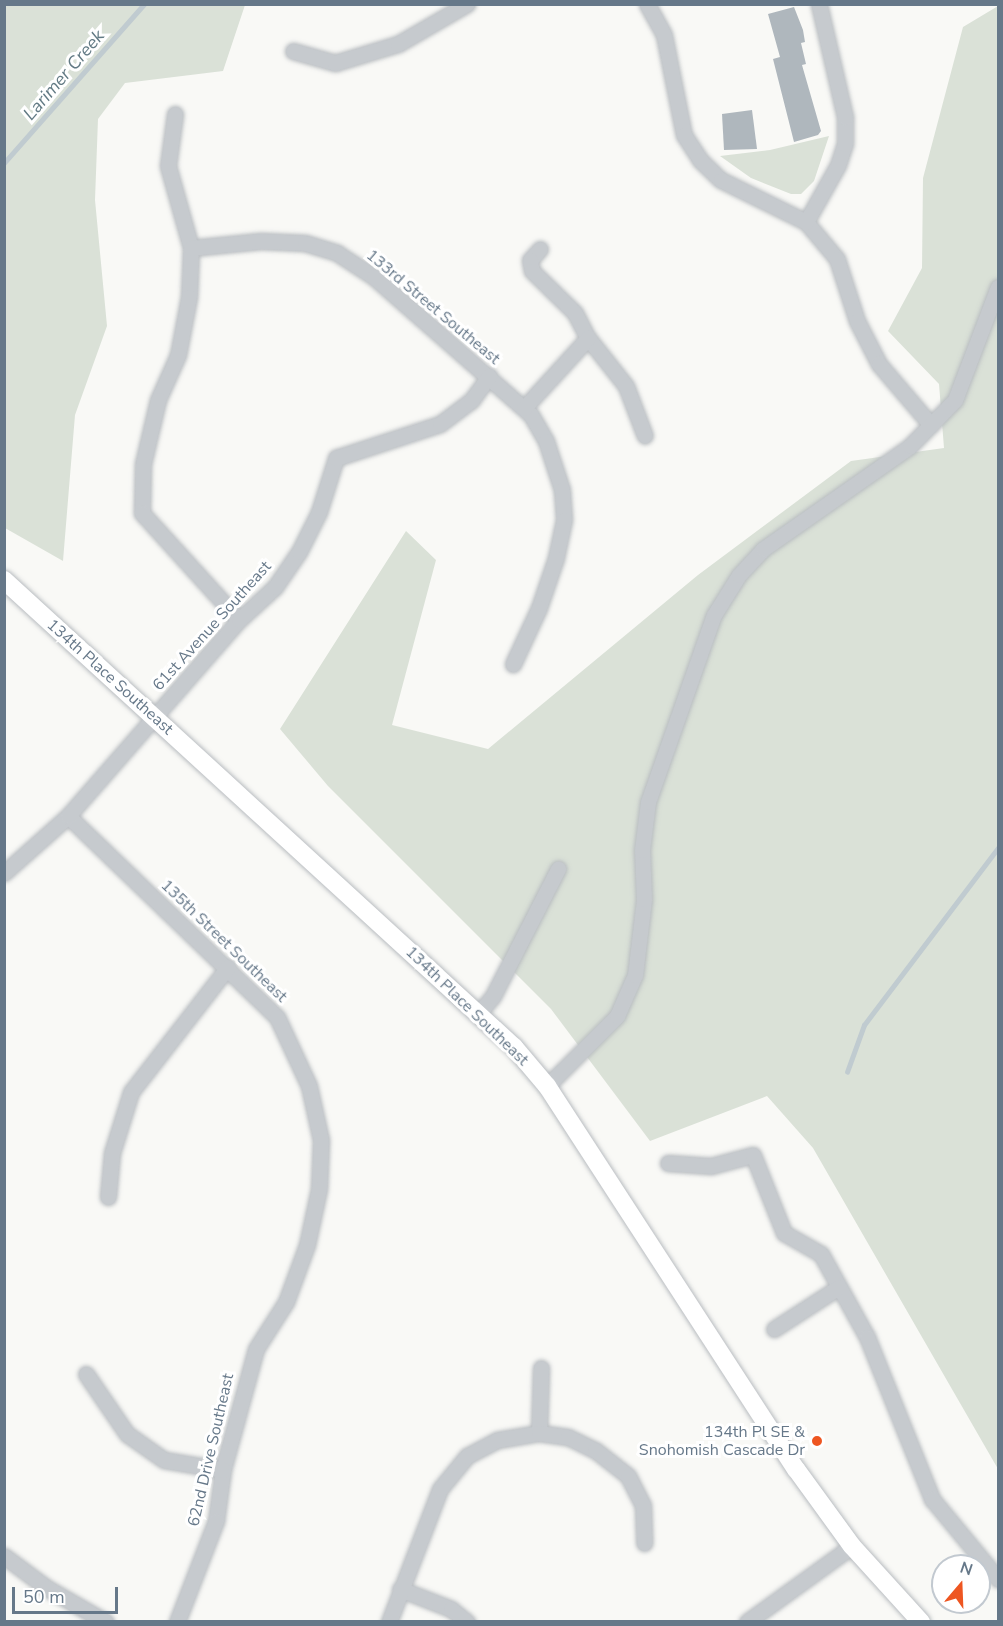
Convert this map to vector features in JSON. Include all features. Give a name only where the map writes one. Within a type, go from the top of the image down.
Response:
[{"type":"main road","name":"134th Place Southeast","points":[[4,580],[514,1047],[547,1086],[796,1469],[852,1546],[921,1622]]},
{"type":"street","points":[[293,51],[335,63],[398,44],[467,4]]},
{"type":"street","points":[[647,4],[664,35],[681,124],[700,160],[721,180],[806,222],[837,259],[857,321],[879,364],[931,425]]},
{"type":"street","points":[[806,222],[838,165],[845,144],[845,117],[819,4]]},
{"type":"street","points":[[175,114],[168,166],[191,248],[189,297],[178,355],[158,400],[143,464],[142,513],[239,620]]},
{"type":"street","name":"133rd Street Southeast","points":[[191,248],[261,241],[305,243],[337,253],[374,277],[524,408],[546,441],[562,490],[564,520],[556,558],[539,608],[513,664]]},
{"type":"street","points":[[540,249],[530,260],[532,271],[575,313],[588,338],[626,386],[645,436]]},
{"type":"street","points":[[547,1086],[617,1016],[635,975],[644,898],[642,850],[648,802],[714,615],[739,575],[763,549],[910,446],[955,400],[999,287]]},
{"type":"street","points":[[524,408],[588,338]]},
{"type":"street","name":"61st Avenue Southeast","points":[[4,873],[68,816],[239,620],[275,587],[299,552],[319,512],[336,458],[440,424],[471,401],[489,376]]},
{"type":"street","name":"135th Street Southeast","points":[[68,816],[228,967],[277,1017],[309,1086],[321,1140],[319,1189]]},
{"type":"street","points":[[478,1014],[494,996],[558,869]]},
{"type":"street","points":[[108,1197],[112,1153],[131,1092],[228,967]]},
{"type":"street","points":[[668,1163],[711,1166],[753,1155],[784,1233],[821,1254],[867,1337],[932,1499],[999,1579]]},
{"type":"street","name":"62nd Drive Southeast","points":[[177,1622],[216,1521],[223,1470],[256,1349],[286,1302],[307,1245],[319,1189]]},
{"type":"street","points":[[774,1329],[839,1287]]},
{"type":"street","points":[[538,1433],[541,1368]]},
{"type":"street","points":[[87,1374],[127,1434],[164,1460],[223,1470]]},
{"type":"street","points":[[389,1622],[440,1489],[467,1456],[497,1440],[538,1433],[568,1437],[595,1450],[628,1476],[643,1505],[644,1543]]},
{"type":"street","points":[[747,1622],[852,1546]]},
{"type":"street","points":[[4,1556],[47,1588],[106,1622]]},
{"type":"street","points":[[400,1589],[451,1609],[466,1622]]},
{"type":"shaded area","points":[[5,4],[245,5],[223,71],[125,83],[98,119],[95,200],[107,326],[75,415],[63,561],[5,528]]},
{"type":"shaded area","points":[[998,6],[998,1469],[813,1148],[767,1096],[650,1141],[551,1009],[328,786],[280,729],[406,531],[436,560],[392,725],[488,749],[698,575],[851,461],[944,448],[939,384],[888,331],[922,268],[923,178],[963,27]]},
{"type":"shaded area","points":[[829,136],[814,181],[801,194],[791,194],[751,178],[720,156],[770,150]]},
{"type":"building","points":[[794,7],[805,42],[801,43],[806,64],[802,65],[821,131],[818,135],[794,142],[773,59],[780,57],[768,14]]},
{"type":"building","points":[[752,110],[757,149],[724,150],[722,114]]},
{"type":"waterway","name":"Larimer Creek","points":[[4,163],[144,4]]},
{"type":"waterway","points":[[847,1072],[864,1025],[998,848]]},
{"type":"place","name":"134th Pl SE & Snohomish Cascade Dr","points":[[817,1441]]}]
